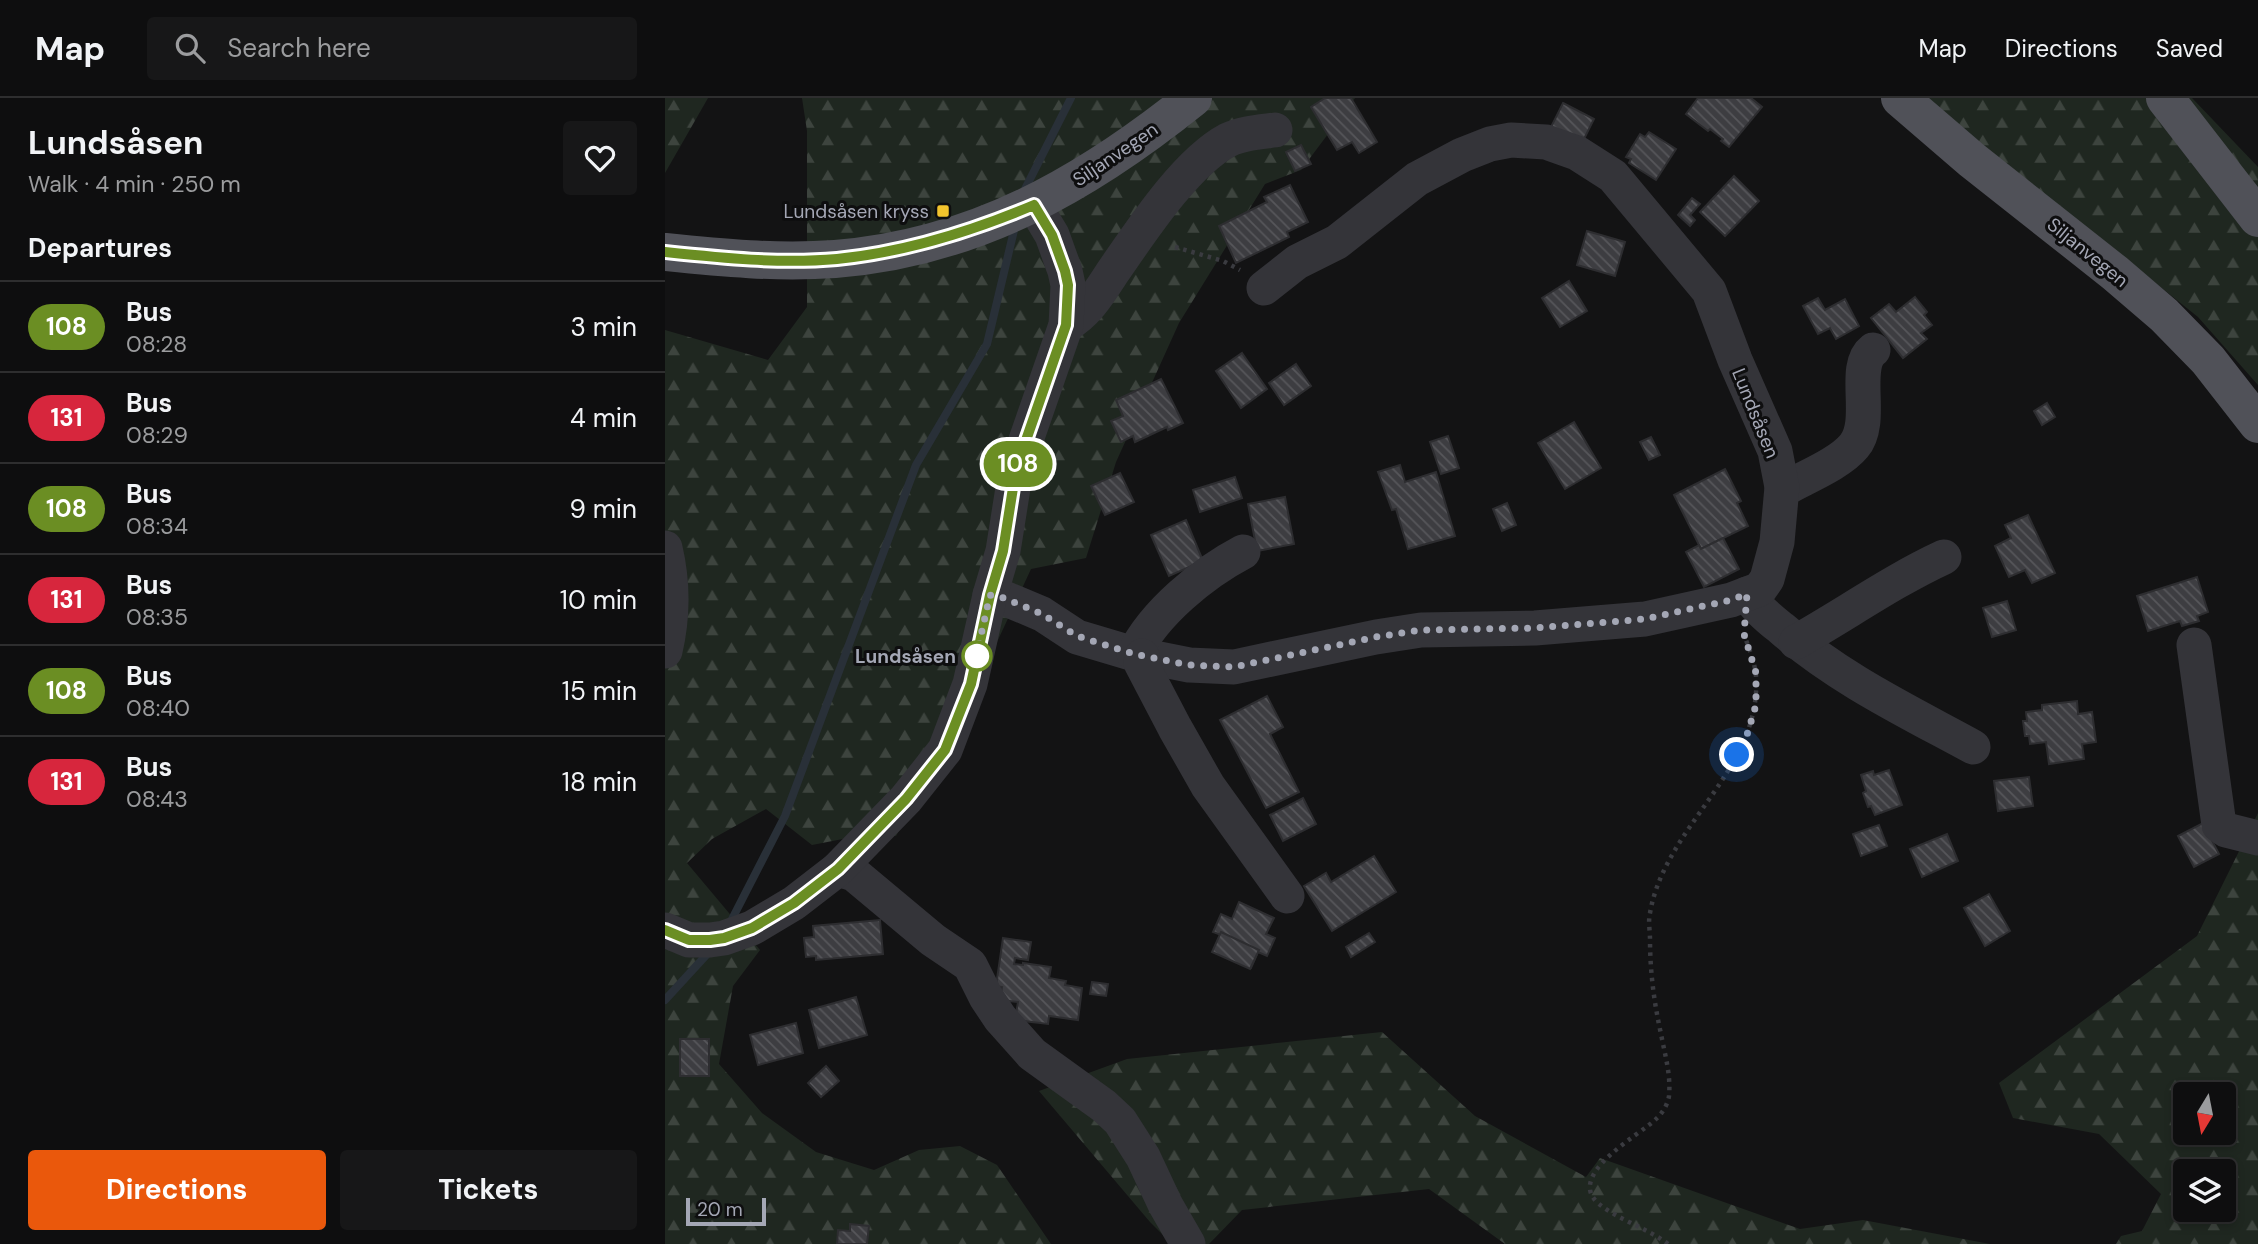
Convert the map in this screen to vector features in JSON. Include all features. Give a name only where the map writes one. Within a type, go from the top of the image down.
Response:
[{"type":"main road","name":"Siljanvegen","points":[[665,252],[768,260],[835,259],[880,253],[940,239],[989,224],[1034,205],[1074,183],[1116,156],[1193,98]]},
{"type":"main road","name":"Siljanvegen","points":[[1900,98],[1972,160],[2164,315],[2208,360],[2258,424]]},
{"type":"main road","points":[[2165,98],[2258,218]]},
{"type":"street","points":[[1066,325],[1078,318],[1093,301],[1151,216],[1212,150],[1237,136],[1275,130]]},
{"type":"street","name":"Lundsåsen","points":[[1271,283],[1297,262],[1337,242],[1417,179],[1480,148],[1511,139],[1546,142],[1577,153],[1613,176],[1709,291],[1735,360],[1775,451],[1782,487],[1777,542],[1767,579],[1759,589],[1747,594]]},
{"type":"street","points":[[665,930],[689,940],[724,938],[752,928],[794,903],[838,869],[906,799],[945,750],[971,684],[990,595],[1003,551],[1016,469],[1066,325],[1068,285],[1065,271],[1052,235],[1034,205]]},
{"type":"street","points":[[1782,487],[1788,487],[1839,458],[1853,447],[1859,438],[1864,420],[1864,372],[1868,354],[1873,350]]},
{"type":"street","points":[[1138,655],[1163,612],[1182,595],[1243,552]]},
{"type":"street","points":[[1796,642],[1910,572],[1944,557]]},
{"type":"street","points":[[665,651],[671,615],[667,563]]},
{"type":"street","points":[[990,595],[1042,614],[1077,636],[1138,655],[1189,665],[1234,667],[1421,630],[1535,628],[1645,619],[1747,594],[1754,605],[1833,670],[1972,747]]},
{"type":"street","points":[[2194,645],[2219,825],[2226,830],[2258,838]]},
{"type":"street","points":[[1138,655],[1209,786],[1287,896]]},
{"type":"street","points":[[838,869],[854,874],[933,940],[969,965],[1000,1018],[1031,1054],[1104,1106],[1120,1121],[1143,1157],[1188,1244]]},
{"type":"path","points":[[1175,247],[1223,261],[1248,275],[1271,283]]},
{"type":"path","points":[[1668,1244],[1600,1205],[1592,1197],[1591,1187],[1601,1163],[1658,1118],[1668,1100],[1670,1078],[1650,974],[1649,915],[1658,881],[1672,853],[1727,772],[1746,738],[1756,705],[1756,673],[1744,634],[1747,594]]},
{"type":"green space","points":[[665,98],[708,98],[665,173]]},
{"type":"green space","points":[[802,98],[1355,98],[1301,170],[1265,184],[1179,323],[1116,462],[1086,558],[1031,569],[962,717],[896,836],[863,835],[812,845],[766,809],[712,839],[687,863],[760,950],[733,986],[719,1064],[762,1113],[816,1152],[874,1170],[919,1150],[960,1146],[997,1165],[1051,1244],[665,1244],[665,330],[768,360],[807,307],[807,131]]},
{"type":"green space","points":[[1905,98],[2192,98],[2258,167],[2258,385],[2198,317],[1978,141]]},
{"type":"green space","points":[[2258,813],[2258,1244],[2116,1244],[2121,1236],[2142,1231],[2161,1194],[2099,1134],[2013,1118],[1999,1083],[2197,936]]},
{"type":"green space","points":[[1382,1032],[1475,1116],[1586,1177],[1600,1158],[1800,1229],[1863,1220],[1990,1244],[1505,1244],[1429,1189],[1242,1210],[1209,1244],[1172,1244],[1150,1222],[1039,1091],[1127,1059]]},
{"type":"building","points":[[1325,98],[1351,98],[1377,142],[1359,153],[1352,142],[1337,150],[1311,107]]},
{"type":"building","points":[[1698,98],[1751,98],[1762,107],[1729,147],[1710,129],[1708,131],[1686,114]]},
{"type":"building","points":[[1563,103],[1594,119],[1581,145],[1550,129]]},
{"type":"building","points":[[1649,132],[1676,149],[1656,180],[1629,163],[1631,159],[1626,157],[1640,134],[1645,137]]},
{"type":"building","points":[[1301,145],[1311,164],[1295,171],[1286,152]]},
{"type":"building","points":[[1734,176],[1759,201],[1725,236],[1700,212]]},
{"type":"building","points":[[1290,185],[1308,222],[1287,232],[1289,237],[1236,263],[1219,226],[1267,202],[1264,197]]},
{"type":"building","points":[[1692,198],[1700,204],[1690,215],[1695,220],[1690,226],[1678,215]]},
{"type":"building","points":[[1587,231],[1625,242],[1615,276],[1577,265]]},
{"type":"building","points":[[1569,281],[1587,311],[1560,327],[1542,298]]},
{"type":"building","points":[[1915,297],[1927,312],[1924,315],[1932,325],[1921,333],[1927,339],[1903,358],[1871,318],[1889,304],[1896,312]]},
{"type":"building","points":[[1818,298],[1825,310],[1845,299],[1859,326],[1836,339],[1830,328],[1818,334],[1803,306]]},
{"type":"building","points":[[1242,353],[1267,389],[1241,408],[1216,371]]},
{"type":"building","points":[[1296,364],[1311,386],[1284,405],[1269,383]]},
{"type":"building","points":[[1161,379],[1183,423],[1168,430],[1167,427],[1135,442],[1133,436],[1121,442],[1111,421],[1123,416],[1116,400]]},
{"type":"building","points":[[2047,403],[2055,417],[2042,425],[2034,411]]},
{"type":"building","points":[[1574,422],[1601,468],[1565,489],[1538,443]]},
{"type":"building","points":[[1448,436],[1459,468],[1441,474],[1430,442]]},
{"type":"building","points":[[1651,437],[1660,455],[1649,460],[1640,442]]},
{"type":"building","points":[[1400,465],[1405,482],[1436,472],[1455,536],[1408,549],[1396,509],[1392,510],[1378,472]]},
{"type":"building","points":[[1725,469],[1741,501],[1737,503],[1748,526],[1701,549],[1674,495]]},
{"type":"building","points":[[1120,473],[1134,502],[1105,515],[1091,486]]},
{"type":"building","points":[[1235,477],[1242,498],[1200,512],[1193,490]]},
{"type":"building","points":[[1285,497],[1294,544],[1257,551],[1248,504]]},
{"type":"building","points":[[1507,503],[1516,525],[1502,531],[1493,509]]},
{"type":"building","points":[[2028,515],[2055,573],[2032,583],[2025,570],[2009,577],[1995,546],[2011,538],[2005,525]]},
{"type":"building","points":[[1186,520],[1203,561],[1169,576],[1151,535]]},
{"type":"building","points":[[1723,538],[1739,569],[1704,587],[1686,552],[1699,545],[1701,549]]},
{"type":"building","points":[[2197,577],[2208,612],[2197,616],[2199,621],[2182,626],[2180,621],[2148,631],[2137,596]]},
{"type":"building","points":[[2007,601],[2016,630],[1992,637],[1983,608]]},
{"type":"building","points":[[1267,696],[1283,727],[1270,734],[1299,792],[1266,808],[1220,720]]},
{"type":"building","points":[[2077,701],[2078,714],[2092,712],[2096,742],[2082,744],[2084,759],[2049,764],[2046,742],[2030,744],[2029,736],[2025,736],[2023,721],[2027,721],[2026,712],[2042,710],[2042,705]]},
{"type":"building","points":[[1889,770],[1902,805],[1875,815],[1871,806],[1868,807],[1863,793],[1866,791],[1861,775],[1873,771],[1874,775]]},
{"type":"building","points":[[2029,777],[2033,806],[1998,811],[1994,781]]},
{"type":"building","points":[[1303,798],[1316,824],[1283,841],[1270,815]]},
{"type":"building","points":[[2203,823],[2219,854],[2194,867],[2178,836]]},
{"type":"building","points":[[1879,825],[1887,846],[1861,856],[1853,834]]},
{"type":"building","points":[[1947,834],[1958,861],[1922,877],[1910,849]]},
{"type":"building","points":[[1374,856],[1396,892],[1332,931],[1304,886],[1326,873],[1331,882]]},
{"type":"building","points":[[1989,894],[2010,931],[1985,946],[1964,908]]},
{"type":"building","points":[[1239,902],[1274,918],[1266,934],[1275,938],[1267,956],[1258,952],[1251,968],[1217,952],[1224,936],[1213,932],[1221,914],[1232,919]]},
{"type":"building","points":[[880,920],[883,954],[816,960],[816,956],[806,957],[804,938],[814,937],[813,926]]},
{"type":"building","points":[[1221,932],[1259,950],[1250,969],[1212,952]]},
{"type":"building","points":[[1369,933],[1375,942],[1351,957],[1346,947]]},
{"type":"building","points":[[1003,938],[1031,942],[1028,960],[1015,958],[1014,964],[1051,967],[1049,978],[1082,988],[1078,1020],[1049,1016],[1048,1024],[1015,1020],[1018,1002],[1000,1000],[1002,987],[996,986]]},
{"type":"building","points":[[1092,982],[1108,984],[1106,996],[1090,994]]},
{"type":"building","points":[[856,997],[867,1035],[819,1048],[809,1010]]},
{"type":"building","points":[[796,1023],[803,1053],[758,1065],[750,1035]]},
{"type":"building","points":[[680,1039],[709,1039],[709,1076],[680,1076]]},
{"type":"building","points":[[826,1066],[839,1081],[821,1097],[808,1083]]},
{"type":"building","points":[[850,1224],[869,1226],[867,1244],[837,1244],[838,1230],[850,1231]]},
{"type":"waterway","points":[[1023,193],[1071,98]]},
{"type":"waterway","points":[[730,923],[785,816],[916,465],[987,344],[1016,222]]},
{"type":"waterway","points":[[665,1000],[710,951]]},
{"type":"bus line","name":"108","points":[[665,252],[768,260],[835,259],[880,253],[940,239],[989,224],[1034,205],[1052,235],[1068,285],[1066,325],[1016,469],[1003,551],[990,595],[971,684],[945,750],[906,799],[838,869],[794,903],[752,928],[724,938],[689,940],[665,930]]},
{"type":"place","name":"Lundsåsen kryss","points":[[943,211]]},
{"type":"place","name":"Lundsåsen","points":[[977,656]]},
{"type":"route","points":[[977,656],[975,662],[990,595],[1042,614],[1077,636],[1134,654],[1189,665],[1234,667],[1421,630],[1535,628],[1645,619],[1747,594],[1744,634],[1756,673],[1756,705],[1746,738],[1737,755]]}]
